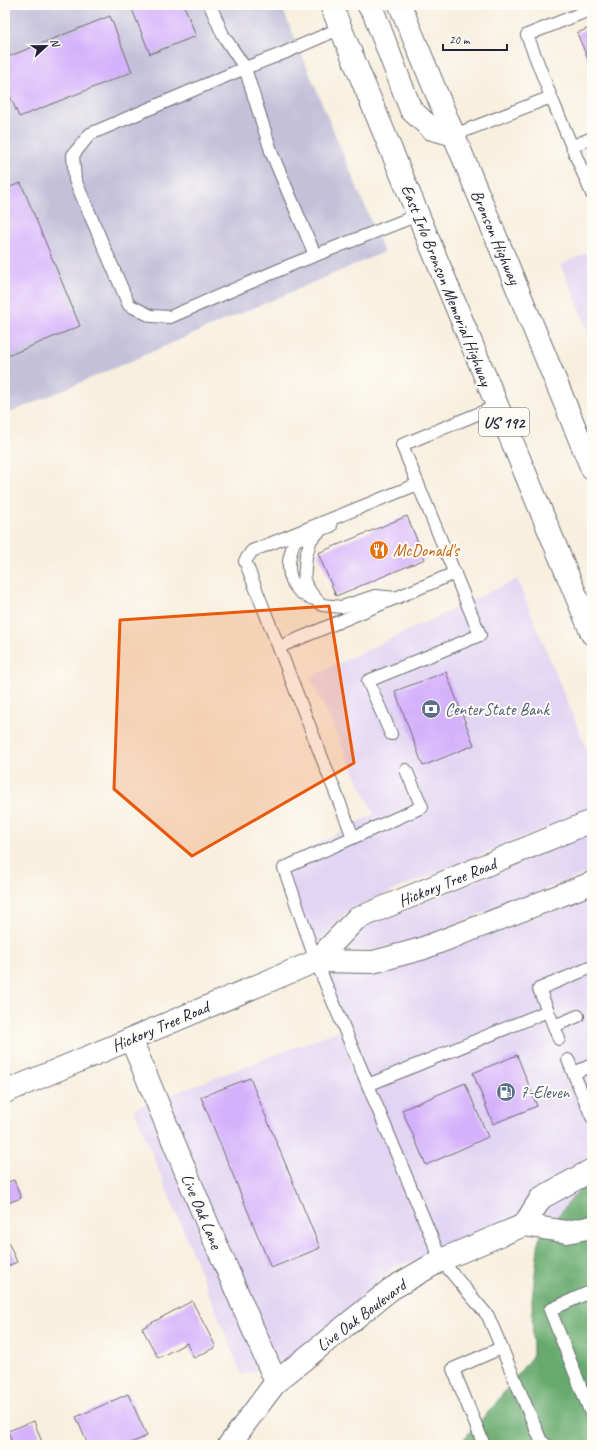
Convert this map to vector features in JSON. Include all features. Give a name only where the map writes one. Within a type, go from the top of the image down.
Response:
[{"type":"main road","name":"East Irlo Bronson Memorial Highway","points":[[331,5],[592,634]]},
{"type":"main road","points":[[368,5],[373,11],[411,110],[432,129],[454,135]]},
{"type":"main road","name":"Bronson Highway","points":[[400,5],[592,469]]},
{"type":"main road","name":"Hickory Tree Road","points":[[5,1092],[316,961],[356,919],[592,821]]},
{"type":"main road","name":"Hickory Tree Road","points":[[316,961],[373,962],[421,948],[592,883]]},
{"type":"main road","name":"Live Oak Lane","points":[[131,1039],[207,1223],[276,1382]]},
{"type":"main road","points":[[592,1170],[541,1198],[524,1225],[567,1232],[592,1227]]},
{"type":"main road","name":"Live Oak Boulevard","points":[[229,1445],[276,1382],[391,1289],[441,1260],[524,1225]]},
{"type":"lane","points":[[210,5],[223,35],[245,68],[272,154],[315,255]]},
{"type":"lane","points":[[592,9],[527,34],[592,194]]},
{"type":"lane","points":[[341,28],[90,134],[73,155],[75,180],[129,305],[151,316],[170,317],[315,255],[418,215]]},
{"type":"lane","points":[[454,135],[552,97]]},
{"type":"lane","points":[[573,146],[592,138]]},
{"type":"lane","points":[[391,734],[368,681],[480,634],[402,445],[497,406]]},
{"type":"lane","points":[[353,837],[245,561],[252,551],[418,484]]},
{"type":"lane","points":[[317,600],[306,597],[295,586],[288,571],[288,559],[292,547],[296,540],[342,521],[358,508]]},
{"type":"lane","points":[[322,529],[311,539],[306,556],[304,581],[311,593],[322,605],[342,607],[375,596],[397,598]]},
{"type":"lane","points":[[279,647],[455,573]]},
{"type":"lane","points":[[406,770],[422,807],[284,868],[316,961],[441,1260],[488,1316],[541,1441],[546,1445]]},
{"type":"lane","points":[[559,1039],[539,989],[592,967]]},
{"type":"lane","points":[[368,1085],[548,1011]]},
{"type":"lane","points":[[554,1026],[578,1016]]},
{"type":"lane","points":[[568,1060],[591,1110]]},
{"type":"lane","points":[[574,1074],[592,1065]]},
{"type":"lane","points":[[592,1291],[550,1310],[592,1416]]},
{"type":"lane","points":[[484,1445],[453,1369],[501,1348]]},
{"type":"highlighted area","points":[[329,606],[354,763],[192,856],[114,789],[120,620]]},
{"type":"shaded area","points":[[5,5],[281,5],[384,252],[5,415]]},
{"type":"shaded area","points":[[592,250],[592,339],[561,265]]},
{"type":"shaded area","points":[[517,579],[592,762],[592,809],[351,908],[311,950],[306,950],[272,868],[374,814],[310,677]]},
{"type":"shaded area","points":[[592,833],[592,871],[418,938],[373,950],[342,950],[363,927]]},
{"type":"shaded area","points":[[592,895],[592,1180],[584,1184],[554,1221],[394,1267],[303,1354],[242,1375],[134,1109],[340,1030],[321,972],[372,973],[424,959]]},
{"type":"green space","points":[[592,1180],[592,1445],[458,1445],[492,1408],[533,1355],[532,1299],[539,1239],[584,1184]]},
{"type":"building","points":[[142,5],[184,5],[196,36],[150,54],[132,9]]},
{"type":"building","points":[[110,16],[132,72],[19,117],[5,84],[5,58]]},
{"type":"building","points":[[592,27],[592,69],[577,33]]},
{"type":"building","points":[[21,183],[80,326],[5,357],[5,189]]},
{"type":"building","points":[[407,516],[425,559],[336,596],[318,553]]},
{"type":"building","name":"CenterState Bank","points":[[446,672],[474,745],[423,766],[395,691]]},
{"type":"building","name":"7-Eleven","points":[[517,1055],[537,1106],[493,1124],[473,1073]]},
{"type":"building","points":[[250,1078],[320,1248],[271,1268],[201,1097]]},
{"type":"building","points":[[465,1083],[488,1137],[426,1165],[402,1110]]},
{"type":"building","points":[[14,1180],[21,1198],[5,1204],[5,1183]]},
{"type":"building","points":[[5,1235],[17,1262],[5,1267]]},
{"type":"building","points":[[192,1301],[216,1347],[194,1358],[187,1343],[158,1358],[142,1328]]},
{"type":"building","points":[[128,1394],[147,1436],[126,1445],[88,1445],[76,1417]]},
{"type":"building","points":[[34,1421],[43,1445],[13,1445],[8,1431]]},
{"type":"place","name":"McDonald's","points":[[379,550]]},
{"type":"place","name":"CenterState Bank","points":[[431,709]]},
{"type":"place","name":"7-Eleven","points":[[506,1092]]}]
